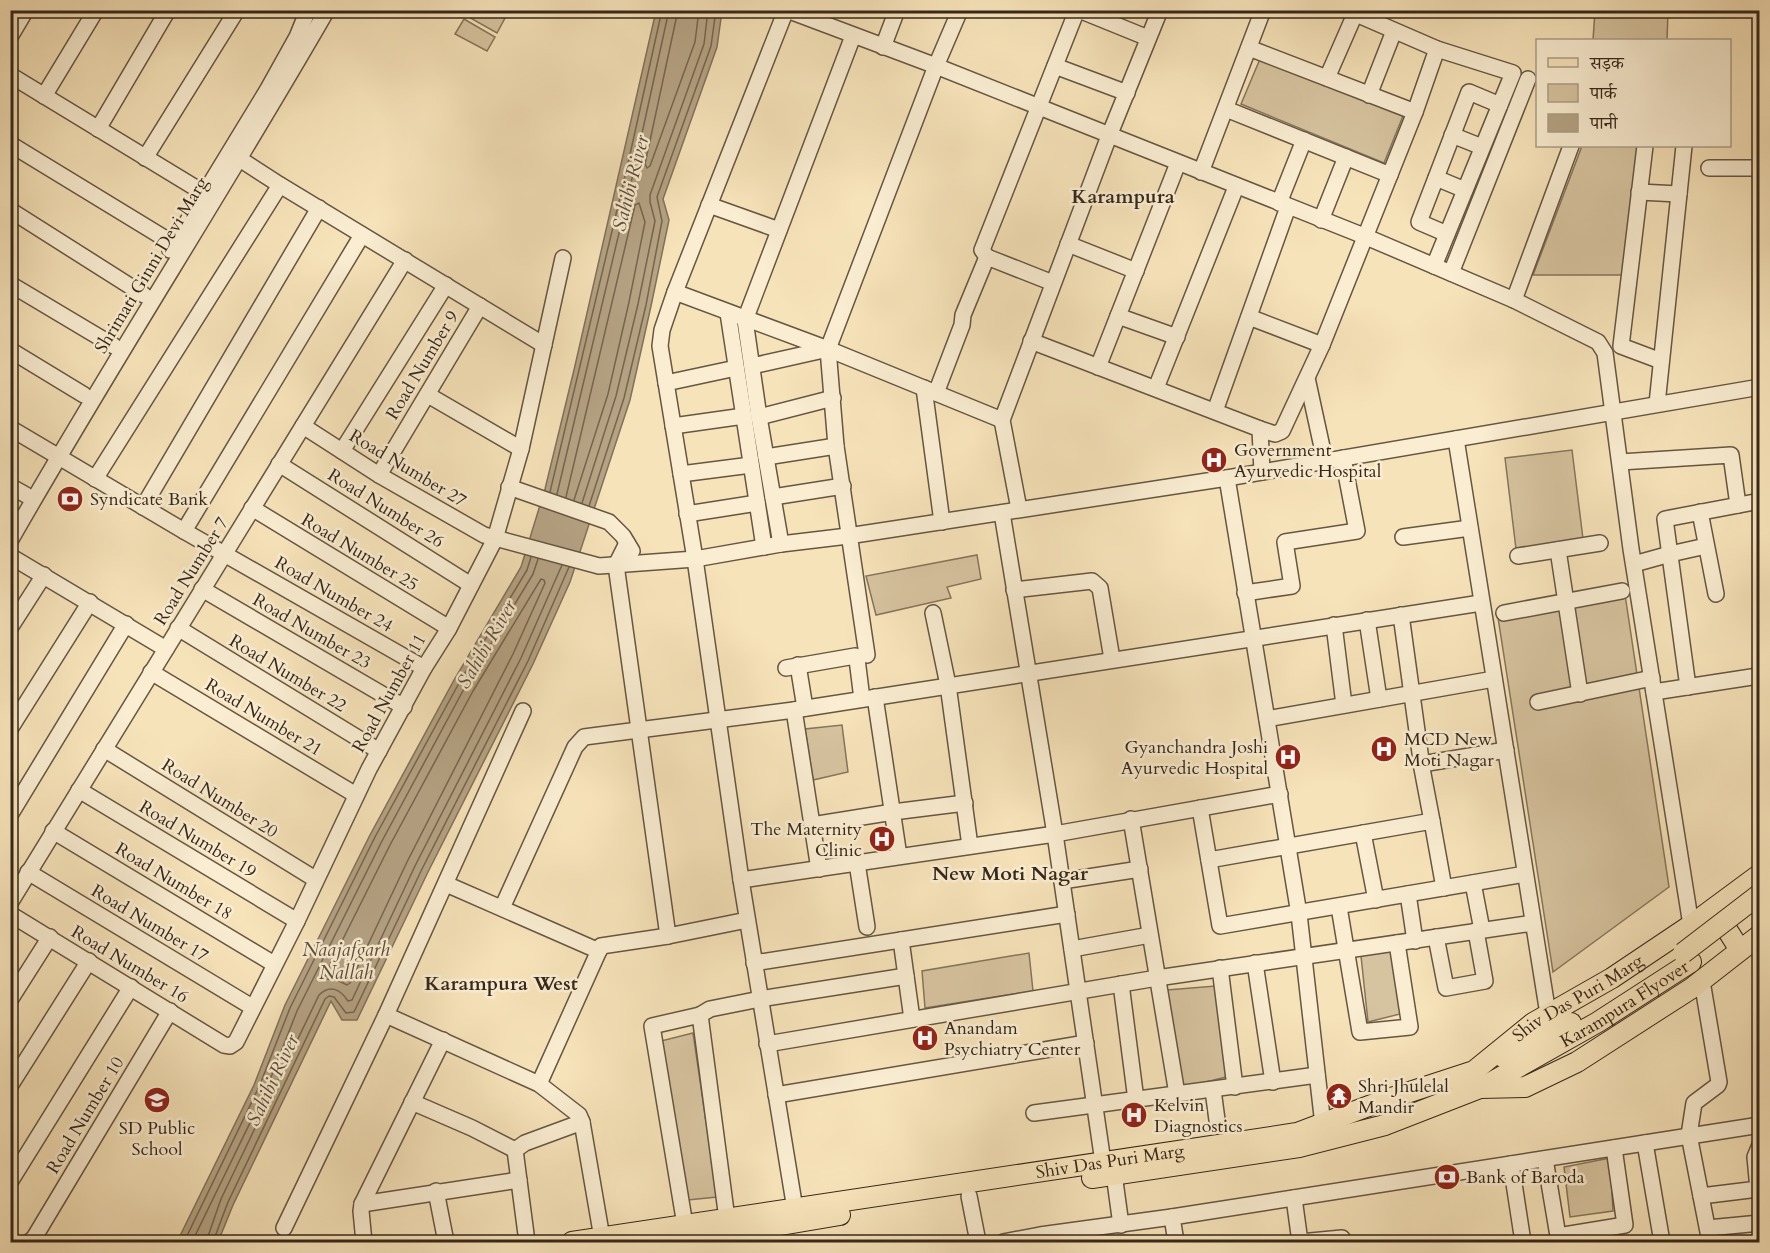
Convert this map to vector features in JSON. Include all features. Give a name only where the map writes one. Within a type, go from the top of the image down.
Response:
[{"type":"main road","name":"Shiv Das Puri Marg","points":[[683,1234],[727,1219],[795,1209],[1109,1168],[1299,1147],[1385,1125],[1477,1079],[1533,1023],[1612,978],[1714,909],[1760,874]]},
{"type":"main road","name":"Karampura Flyover","points":[[1687,958],[1760,894]]},
{"type":"main road","points":[[1714,909],[1740,950]]},
{"type":"main road","name":"Karampura Flyover","points":[[1477,1079],[1687,958],[1760,910]]},
{"type":"main road","name":"Shiv Das Puri Marg","points":[[572,1242],[602,1238],[683,1234],[969,1196],[1297,1133],[1382,1101],[1477,1079],[1525,1087],[1577,1062],[1702,981],[1760,935]]},
{"type":"street","points":[[10,37],[26,10]]},
{"type":"street","points":[[44,96],[96,10]]},
{"type":"street","points":[[98,129],[168,10]]},
{"type":"street","points":[[145,158],[237,10]]},
{"type":"street","name":"Shrimati Ginni Devi Marg","points":[[10,522],[55,455],[201,219],[297,37],[308,10]]},
{"type":"street","name":"Shrimati Ginni Devi Marg","points":[[10,541],[84,395],[204,193],[235,156],[327,10]]},
{"type":"street","points":[[795,1209],[716,720],[695,559],[666,383],[661,337],[675,292],[787,10],[936,66],[1364,236],[1514,300],[1598,342],[1605,353],[1634,564],[1691,925]]},
{"type":"street","points":[[883,47],[897,10]]},
{"type":"street","points":[[867,655],[836,446],[828,349],[936,66],[960,10]]},
{"type":"street","points":[[1053,283],[987,257],[982,250],[1078,10],[1148,38]]},
{"type":"street","points":[[1019,509],[1002,420],[1109,136],[1160,10]]},
{"type":"street","points":[[1201,172],[1263,10]]},
{"type":"street","points":[[1327,78],[1351,12],[1437,49],[1533,81],[1451,273]]},
{"type":"street","points":[[1369,95],[1394,31]]},
{"type":"street","points":[[744,367],[745,320],[853,36]]},
{"type":"street","points":[[1249,48],[1415,112]]},
{"type":"street","points":[[1031,341],[1260,429],[1275,434],[1282,431],[1322,345],[1415,112],[1437,49]]},
{"type":"street","points":[[1055,66],[1127,93]]},
{"type":"street","points":[[1434,266],[1513,74]]},
{"type":"street","points":[[10,75],[204,193]]},
{"type":"street","points":[[1447,234],[1419,222],[1469,92],[1500,105]]},
{"type":"street","points":[[1226,109],[1390,174]]},
{"type":"street","points":[[1452,135],[1482,147]]},
{"type":"street","points":[[1215,411],[1249,317],[1304,140]]},
{"type":"street","points":[[10,144],[174,244]]},
{"type":"street","points":[[1514,300],[1571,147]]},
{"type":"street","points":[[1645,147],[1621,346],[1661,361]]},
{"type":"street","points":[[1657,404],[1684,147]]},
{"type":"street","points":[[235,156],[544,345]]},
{"type":"street","points":[[1321,219],[1346,157]]},
{"type":"street","points":[[1098,367],[1178,163]]},
{"type":"street","points":[[1709,168],[1760,168]]},
{"type":"street","points":[[1436,178],[1465,190]]},
{"type":"street","points":[[95,479],[280,185]]},
{"type":"street","points":[[1156,388],[1236,187]]},
{"type":"street","points":[[1640,192],[1679,194]]},
{"type":"street","points":[[709,205],[779,230]]},
{"type":"street","points":[[143,507],[319,208]]},
{"type":"street","points":[[10,210],[144,295]]},
{"type":"street","points":[[184,531],[362,235]]},
{"type":"street","points":[[1068,244],[1136,271]]},
{"type":"street","points":[[942,522],[930,390],[962,325],[963,315],[987,257]]},
{"type":"street","name":"Road Number 11","points":[[230,1046],[240,1035],[379,751],[471,585],[499,540],[514,489],[563,258]]},
{"type":"street","name":"Road Number 7","points":[[10,903],[405,260]]},
{"type":"street","points":[[10,284],[114,346]]},
{"type":"street","points":[[342,451],[446,285]]},
{"type":"street","points":[[675,292],[745,320],[828,349],[1002,420]]},
{"type":"street","name":"Road Number 9","points":[[379,475],[480,306]]},
{"type":"street","points":[[728,313],[744,367],[751,416],[751,465],[764,547]]},
{"type":"street","points":[[1118,316],[1176,337]]},
{"type":"street","points":[[1249,317],[1322,345]]},
{"type":"street","points":[[666,383],[828,349]]},
{"type":"street","points":[[10,350],[84,395]]},
{"type":"street","points":[[1307,378],[1325,461]]},
{"type":"street","name":"Road Number 27","points":[[303,426],[379,475],[484,535],[599,566],[695,559],[781,544],[1002,513],[1227,478],[1760,387]]},
{"type":"street","points":[[428,395],[521,449]]},
{"type":"street","points":[[673,426],[751,416],[833,398]]},
{"type":"street","points":[[751,416],[766,457],[781,544]]},
{"type":"street","name":"Road Number 24","points":[[10,428],[184,531],[424,668]]},
{"type":"street","points":[[1260,429],[1262,472]]},
{"type":"street","points":[[1456,439],[1548,1014]]},
{"type":"street","points":[[766,457],[836,446]]},
{"type":"street","points":[[1620,462],[1731,455],[1738,505]]},
{"type":"street","points":[[1245,593],[1292,586],[1286,542],[1357,531],[1343,458]]},
{"type":"street","name":"Road Number 26","points":[[279,464],[471,585]]},
{"type":"street","points":[[681,474],[751,465]]},
{"type":"street","points":[[1227,478],[1299,914],[1323,1125]]},
{"type":"street","points":[[10,486],[26,495]]},
{"type":"street","points":[[773,497],[843,486]]},
{"type":"street","points":[[514,489],[609,522],[640,563]]},
{"type":"street","points":[[1688,687],[1665,519],[1760,501]]},
{"type":"street","points":[[687,514],[757,503]]},
{"type":"street","name":"Road Number 25","points":[[252,508],[449,628]]},
{"type":"street","points":[[1700,512],[1716,594]]},
{"type":"street","points":[[1002,513],[1055,834],[1095,1106],[1121,1225]]},
{"type":"street","points":[[1403,537],[1470,528]]},
{"type":"street","points":[[627,543],[616,565],[668,936]]},
{"type":"street","points":[[1518,556],[1600,543]]},
{"type":"street","points":[[1634,564],[1706,546]]},
{"type":"street","points":[[1558,550],[1580,694]]},
{"type":"street","points":[[10,556],[166,649]]},
{"type":"street","points":[[10,628],[44,575]]},
{"type":"street","points":[[1014,590],[1092,581],[1100,588],[1112,659]]},
{"type":"street","name":"Road Number 23","points":[[202,590],[404,707]]},
{"type":"street","points":[[1504,613],[1622,591]]},
{"type":"street","points":[[10,729],[90,602]]},
{"type":"street","points":[[502,909],[579,741],[584,737],[800,709],[1481,603]]},
{"type":"street","points":[[933,613],[948,685],[970,846]]},
{"type":"street","points":[[1401,615],[1420,758],[1444,888]]},
{"type":"street","points":[[1367,620],[1379,699]]},
{"type":"street","points":[[10,815],[126,624]]},
{"type":"street","points":[[1334,625],[1344,705]]},
{"type":"street","name":"Road Number 22","points":[[178,628],[379,751]]},
{"type":"street","points":[[819,869],[800,709],[792,666],[855,656],[857,659],[869,698],[899,856]]},
{"type":"street","name":"Road Number 21","points":[[151,672],[356,795]]},
{"type":"street","points":[[1538,702],[1653,685],[1688,687],[1758,676],[1760,683]]},
{"type":"street","points":[[1267,719],[1494,679]]},
{"type":"street","points":[[285,1228],[386,1015],[523,711]]},
{"type":"street","name":"Road Number 20","points":[[104,748],[315,879]]},
{"type":"street","points":[[1420,758],[1423,762],[1428,763],[1506,750]]},
{"type":"street","name":"Road Number 19","points":[[79,790],[297,921]]},
{"type":"street","points":[[741,880],[1055,834],[1280,794]]},
{"type":"street","points":[[812,825],[965,803]]},
{"type":"street","points":[[1200,808],[1220,926],[1526,874]]},
{"type":"street","points":[[1131,819],[1177,1094]]},
{"type":"street","points":[[1209,860],[1432,821]]},
{"type":"street","name":"Road Number 18","points":[[53,831],[274,964]]},
{"type":"street","points":[[1363,833],[1376,900]]},
{"type":"street","points":[[857,863],[867,927]]},
{"type":"street","points":[[1062,881],[1140,869]]},
{"type":"street","name":"Road Number 17","points":[[28,872],[252,1007]]},
{"type":"street","points":[[1436,937],[1446,988],[1485,981],[1473,883]]},
{"type":"street","points":[[446,884],[599,951]]},
{"type":"street","points":[[1408,894],[1415,940]]},
{"type":"street","points":[[1339,906],[1360,1032],[1410,1027],[1397,943]]},
{"type":"street","name":"Road Number 16","points":[[10,914],[230,1046]]},
{"type":"street","points":[[754,963],[1067,914]]},
{"type":"street","points":[[539,1084],[601,946],[668,936],[747,920]]},
{"type":"street","points":[[767,1044],[1078,990],[1533,923]]},
{"type":"street","points":[[1072,949],[1150,935]]},
{"type":"street","points":[[10,999],[50,938]]},
{"type":"street","points":[[901,940],[912,1019]]},
{"type":"street","points":[[10,1086],[88,961]]},
{"type":"street","points":[[1255,963],[1273,1082]]},
{"type":"street","points":[[1220,968],[1235,1087]]},
{"type":"street","points":[[683,1234],[652,1026],[700,1015],[710,1009],[760,999],[906,976]]},
{"type":"street","points":[[1702,981],[1719,1082],[1718,1086],[1694,1103],[1689,1135],[1709,1235],[1760,1223]]},
{"type":"street","points":[[1121,984],[1136,1100]]},
{"type":"street","points":[[10,1182],[130,987]]},
{"type":"street","name":"Road Number 10","points":[[33,1241],[170,1011]]},
{"type":"street","points":[[386,1015],[539,1084],[573,1110],[582,1122],[602,1238]]},
{"type":"street","points":[[700,1015],[727,1219]]},
{"type":"street","points":[[364,1242],[362,1204],[443,1040]]},
{"type":"street","points":[[776,1095],[1086,1043]]},
{"type":"street","points":[[1034,1113],[1317,1075]]},
{"type":"street","points":[[1213,1090],[1217,1120]]},
{"type":"street","points":[[412,1102],[515,1150]]},
{"type":"street","points":[[515,1150],[525,1143],[582,1122]]},
{"type":"street","points":[[1003,1242],[1760,1125]]},
{"type":"street","points":[[1645,1143],[1662,1242]]},
{"type":"street","points":[[1701,1196],[1758,1189],[1755,1157],[1760,1145]]},
{"type":"street","points":[[1545,1159],[1558,1236],[1625,1225],[1614,1148]]},
{"type":"street","points":[[515,1150],[527,1242]]},
{"type":"street","points":[[1511,1164],[1523,1242]]},
{"type":"street","points":[[362,1204],[519,1180]]},
{"type":"street","points":[[436,1191],[446,1242]]},
{"type":"street","points":[[969,1196],[978,1242]]},
{"type":"street","points":[[1294,1198],[1300,1242],[1342,1238],[1342,1242]]},
{"type":"street","points":[[1172,1217],[1176,1242]]},
{"type":"green space","points":[[467,11],[491,11],[505,18],[497,33],[465,15]]},
{"type":"green space","points":[[1595,11],[1668,11],[1667,39],[1593,39]]},
{"type":"green space","points":[[464,19],[495,37],[487,51],[455,34]]},
{"type":"green space","points":[[1260,59],[1403,116],[1384,163],[1241,104]]},
{"type":"green space","points":[[1582,147],[1641,147],[1624,275],[1533,275]]},
{"type":"green space","points":[[1572,450],[1583,539],[1516,549],[1505,458]]},
{"type":"green space","points":[[977,555],[981,579],[947,587],[951,598],[876,615],[866,576]]},
{"type":"green space","points":[[1624,588],[1669,887],[1553,972],[1497,611]]},
{"type":"green space","points":[[842,725],[848,772],[813,780],[805,729]]},
{"type":"green space","points":[[1403,949],[1412,1011],[1368,1022],[1361,956]]},
{"type":"green space","points":[[1029,953],[1033,991],[925,1008],[922,971]]},
{"type":"green space","points":[[1228,985],[1238,1074],[1182,1088],[1167,990]]},
{"type":"green space","points":[[693,1033],[717,1197],[678,1201],[653,1043]]},
{"type":"green space","points":[[1610,1158],[1613,1211],[1570,1217],[1564,1167]]},
{"type":"water","name":"Naajafgarh Nallah","points":[[656,11],[722,11],[717,47],[663,199],[669,220],[630,400],[570,582],[533,664],[428,872],[357,1020],[342,1020],[331,1001],[233,1205],[218,1242],[177,1242],[254,1085],[285,1005],[370,835],[454,680],[521,567],[545,489],[574,370]]},
{"type":"place","name":"Government Ayurvedic Hospital","points":[[1214,460]]},
{"type":"place","name":"Syndicate Bank","points":[[70,499]]},
{"type":"place","name":"MCD New Moti Nagar","points":[[1384,749]]},
{"type":"place","name":"Gyanchandra Joshi Ayurvedic Hospital","points":[[1288,757]]},
{"type":"place","name":"The Maternity Clinic","points":[[882,839]]},
{"type":"place","name":"Anandam Psychiatry Center","points":[[925,1038]]},
{"type":"place","name":"Shri Jhulelal Mandir","points":[[1339,1096]]},
{"type":"place","name":"SD Public School","points":[[157,1100]]},
{"type":"place","name":"Kelvin Diagnostics","points":[[1134,1115]]},
{"type":"place","name":"Bank of Baroda","points":[[1447,1177]]},
{"type":"district","name":"Karampura","points":[[1123,196]]},
{"type":"district","name":"New Moti Nagar","points":[[1010,873]]},
{"type":"district","name":"Karampura West","points":[[501,983]]},
{"type":"water label","name":"Sahibi River","points":[[630,183]]},
{"type":"water label","name":"Sahibi River","points":[[486,644]]},
{"type":"water label","name":"Sahibi River","points":[[272,1080]]}]
